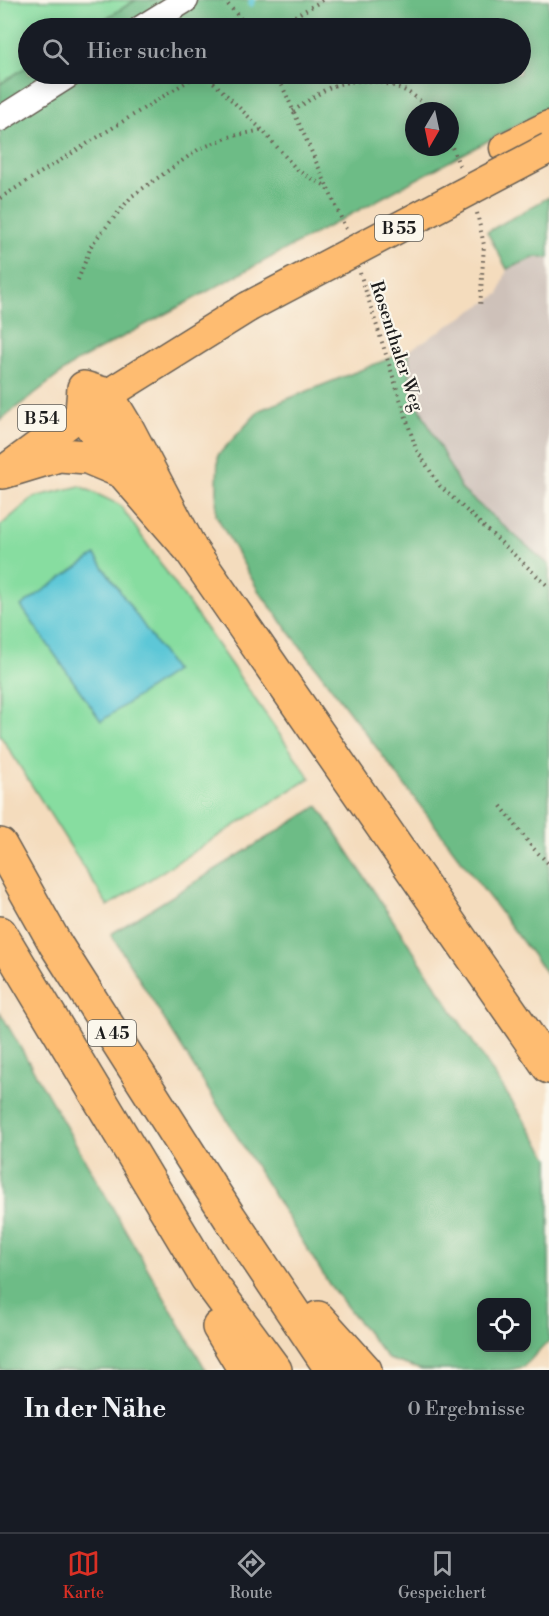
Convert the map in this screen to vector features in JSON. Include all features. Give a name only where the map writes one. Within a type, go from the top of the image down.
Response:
[{"type":"highway","points":[[91,398],[123,472],[191,549]]},
{"type":"highway","points":[[91,398],[128,430],[191,549],[549,1067]]},
{"type":"highway","points":[[1,465],[59,455],[87,457],[123,472]]},
{"type":"highway","name":"A 45","points":[[0,844],[56,945],[230,1218],[332,1370]]},
{"type":"highway","name":"A 45","points":[[0,933],[207,1278],[275,1370]]},
{"type":"highway","points":[[230,1218],[365,1370]]},
{"type":"highway","points":[[207,1278],[220,1328],[245,1370]]},
{"type":"main road","name":"B 55","points":[[91,398],[244,300],[505,148],[549,126]]},
{"type":"main road","name":"B 55","points":[[244,300],[549,148]]},
{"type":"main road","name":"B 54","points":[[1,465],[91,398]]},
{"type":"street","points":[[157,18],[186,0]]},
{"type":"street","points":[[0,119],[55,84]]},
{"type":"path","points":[[224,0],[240,18]]},
{"type":"path","points":[[292,18],[323,0]]},
{"type":"path","points":[[0,198],[183,84]]},
{"type":"path","points":[[215,84],[262,130],[298,171],[326,186]]},
{"type":"path","points":[[281,84],[347,234]]},
{"type":"path","points":[[293,111],[332,87],[343,84]]},
{"type":"path","points":[[386,84],[405,90],[419,102]]},
{"type":"path","points":[[78,280],[92,244],[132,196],[199,149],[229,137],[262,130]]},
{"type":"path","points":[[456,156],[462,172]]},
{"type":"path","points":[[477,211],[484,245],[480,308]]},
{"type":"path","name":"Rosenthaler Weg","points":[[358,268],[416,449],[440,486],[549,587]]},
{"type":"path","points":[[501,806],[532,847],[549,864]]},
{"type":"shaded area","points":[[536,257],[549,258],[549,565],[462,490],[411,391],[408,351],[499,294],[507,269]]},
{"type":"green space","points":[[0,0],[136,0],[106,18],[18,18],[18,72],[0,84]]},
{"type":"green space","points":[[136,0],[549,0],[549,108],[76,362],[0,420],[0,84],[18,72],[18,84],[531,84],[531,18],[106,18]]},
{"type":"green space","points":[[549,197],[549,258],[536,257],[507,269],[487,232]]},
{"type":"green space","points":[[408,351],[411,391],[462,490],[549,565],[549,977],[258,590],[216,515],[218,455],[260,410]]},
{"type":"green space","points":[[80,486],[120,505],[310,778],[108,906],[0,735],[0,526],[34,497]]},
{"type":"green space","points":[[318,806],[549,1158],[549,1341],[523,1367],[508,1370],[422,1370],[388,1359],[329,1284],[111,934]]},
{"type":"green space","points":[[0,1012],[206,1370],[0,1370]]},
{"type":"water","points":[[95,555],[175,671],[101,721],[21,606]]},
{"type":"waterway","points":[[251,4],[252,0]]}]
